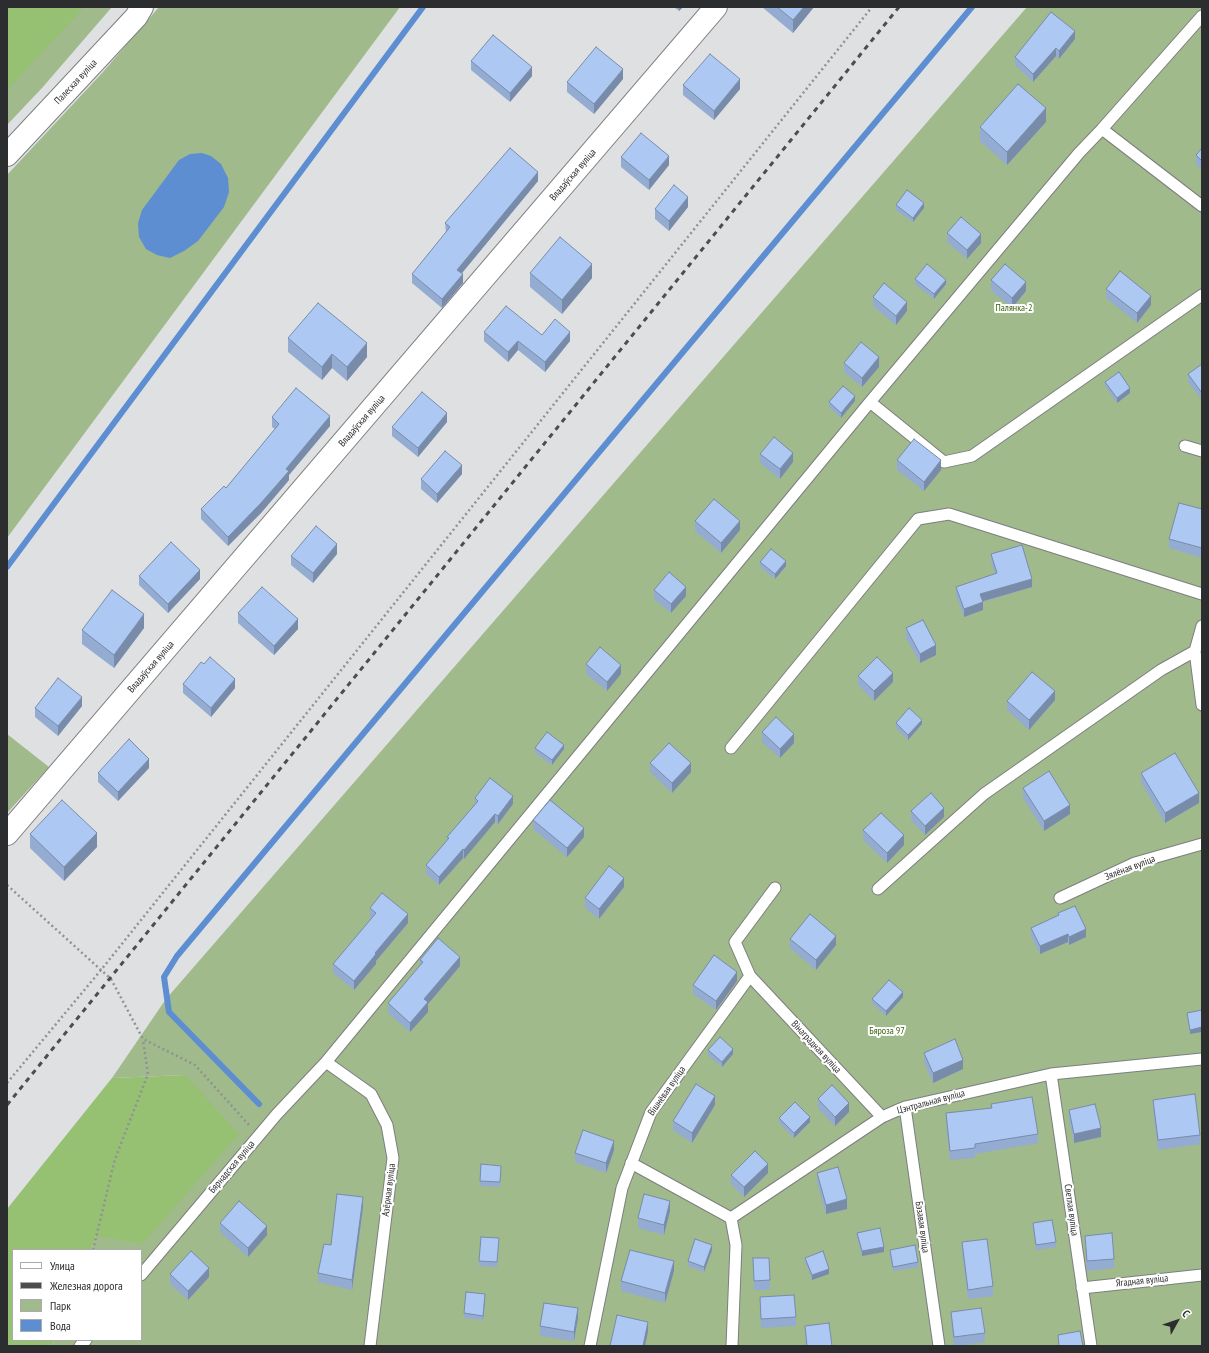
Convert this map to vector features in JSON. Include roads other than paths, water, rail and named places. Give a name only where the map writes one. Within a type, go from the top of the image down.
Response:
[{"type":"street","name":"Палеская вуліца","points":[[7,155],[136,17],[142,7]]},
{"type":"street","name":"Владаўская вуліца","points":[[7,834],[716,7]]},
{"type":"lane","name":"Бярнадская вуліца","points":[[142,1273],[258,1136],[326,1062],[870,402],[1074,159],[1202,16]]},
{"type":"lane","points":[[1102,129],[1202,206]]},
{"type":"lane","points":[[870,402],[944,462],[972,456],[1202,295]]},
{"type":"lane","points":[[1185,446],[1202,451]]},
{"type":"lane","points":[[732,748],[918,519],[949,514],[1202,594]]},
{"type":"lane","points":[[1202,626],[1195,651],[1202,704]]},
{"type":"lane","points":[[878,889],[984,794],[1161,670],[1195,651]]},
{"type":"lane","name":"Зялёная вуліца","points":[[1060,898],[1135,863],[1202,844]]},
{"type":"lane","points":[[750,976],[735,942],[775,888]]},
{"type":"lane","name":"Вінаградная вуліца","points":[[750,976],[882,1117]]},
{"type":"lane","name":"Вішнёвая вуліца","points":[[590,1346],[622,1188],[650,1112],[750,976]]},
{"type":"lane","name":"Цэнтральная вуліца","points":[[731,1218],[882,1117],[906,1107],[1051,1074],[1202,1059]]},
{"type":"lane","name":"Азёрная вуліца","points":[[326,1062],[372,1094],[387,1125],[394,1158],[370,1346]]},
{"type":"lane","name":"Светлая вуліца","points":[[1051,1074],[1091,1346]]},
{"type":"lane","name":"Бэзавая вуліца","points":[[906,1107],[939,1346]]},
{"type":"lane","points":[[631,1163],[731,1218],[736,1245],[732,1346]]},
{"type":"lane","name":"Ягадная вуліца","points":[[1082,1288],[1202,1275]]},
{"type":"water","points":[[202,153],[211,156],[221,164],[228,178],[229,192],[224,207],[198,241],[184,251],[170,258],[157,255],[146,249],[139,237],[138,223],[142,210],[179,160],[190,154]]},
{"type":"waterway","points":[[7,567],[423,7]]},
{"type":"waterway","points":[[259,1104],[169,1012],[164,977],[177,956],[972,7]]},
{"type":"railway","points":[[7,1105],[899,7]]},
{"type":"park label","name":"Палянка-2","points":[[1014,308]]},
{"type":"park label","name":"Бяроза 97","points":[[887,1031]]}]
